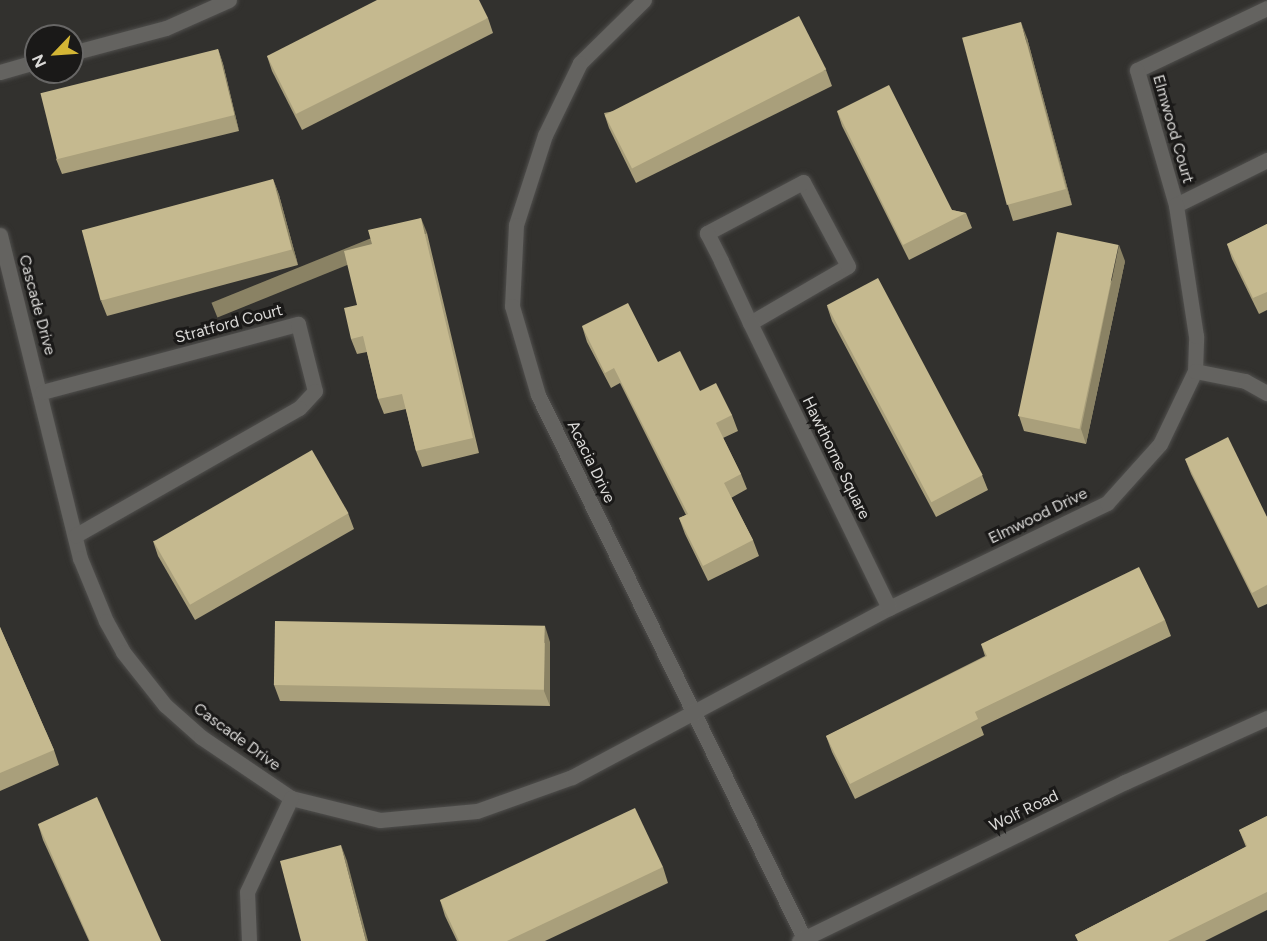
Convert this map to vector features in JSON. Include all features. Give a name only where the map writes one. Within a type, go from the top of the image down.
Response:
[{"type":"street","points":[[84,50],[166,28],[230,0]]},
{"type":"street","name":"Acacia Drive","points":[[644,0],[580,63],[545,135],[516,225],[512,306],[538,394],[694,711],[801,940]]},
{"type":"street","name":"Elmwood Court","points":[[1267,8],[1137,70],[1176,205],[1267,160]]},
{"type":"street","points":[[0,72],[24,65]]},
{"type":"street","name":"Hawthorne Square","points":[[750,323],[848,266],[803,182],[707,233],[750,323],[889,608]]},
{"type":"street","name":"Elmwood Drive","points":[[694,711],[889,608],[1107,503],[1160,444],[1195,371],[1196,336],[1176,205]]},
{"type":"street","name":"Cascade Drive","points":[[0,235],[42,392],[87,580],[106,621],[141,678],[201,737],[291,798],[380,820],[477,811],[572,777],[694,711]]},
{"type":"street","name":"Stratford Court","points":[[42,392],[298,324],[315,391],[299,408],[76,535]]},
{"type":"street","points":[[1195,371],[1245,381],[1267,393]]},
{"type":"street","name":"Wolf Road","points":[[801,940],[1114,787],[1267,718]]},
{"type":"street","points":[[249,941],[247,892],[291,798]]},
{"type":"building","points":[[377,0],[479,0],[488,18],[296,114],[267,56]]},
{"type":"building","points":[[799,16],[826,69],[632,168],[605,115]]},
{"type":"building","points":[[1021,22],[1066,189],[1007,205],[962,38]]},
{"type":"building","points":[[218,49],[234,115],[57,159],[40,93]]},
{"type":"building","points":[[889,85],[952,210],[966,213],[903,245],[837,111]]},
{"type":"building","points":[[273,179],[292,250],[101,301],[82,230]]},
{"type":"building","points":[[421,218],[473,438],[416,451],[402,394],[378,399],[363,336],[351,339],[344,308],[357,305],[344,251],[372,244],[368,230]]},
{"type":"building","points":[[1267,224],[1267,292],[1253,298],[1227,244]]},
{"type":"building","points":[[1057,232],[1119,245],[1080,429],[1018,416]]},
{"type":"building","points":[[878,278],[983,475],[931,502],[827,305]]},
{"type":"building","points":[[628,303],[658,362],[680,351],[700,391],[716,383],[732,415],[716,423],[741,474],[724,483],[753,540],[703,566],[679,518],[688,514],[614,368],[605,373],[582,326]]},
{"type":"building","points":[[1228,437],[1267,517],[1267,585],[1252,593],[1185,459]]},
{"type":"building","points":[[312,450],[348,513],[190,605],[154,542]]},
{"type":"building","points":[[1139,567],[1165,620],[975,712],[978,719],[850,784],[826,736],[987,656],[981,644]]},
{"type":"building","points":[[275,621],[545,626],[544,690],[274,685]]},
{"type":"building","points":[[0,627],[54,750],[0,773]]},
{"type":"building","points":[[97,797],[161,941],[90,941],[38,824]]},
{"type":"building","points":[[635,808],[663,867],[507,941],[459,941],[440,900]]},
{"type":"building","points":[[1267,816],[1267,892],[1168,941],[1078,941],[1075,935],[1247,846],[1239,830]]},
{"type":"building","points":[[341,845],[366,941],[301,941],[280,861]]}]
